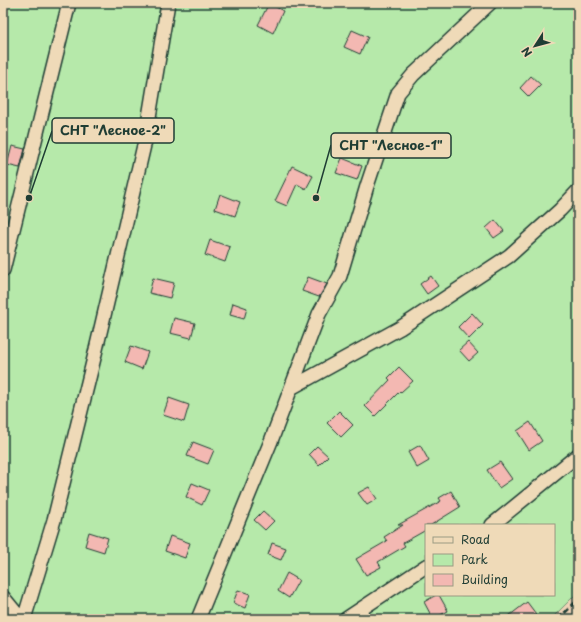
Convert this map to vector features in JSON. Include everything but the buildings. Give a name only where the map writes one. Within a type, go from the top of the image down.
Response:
[{"type":"street","points":[[3,270],[69,3]]},
{"type":"street","points":[[22,619],[54,520],[94,358],[145,141],[168,3]]},
{"type":"street","points":[[198,619],[320,314],[340,276],[367,186],[398,93],[413,75],[490,3]]},
{"type":"street","points":[[291,388],[400,328],[509,256],[560,210],[578,191]]},
{"type":"street","points":[[493,524],[578,455]]},
{"type":"street","points":[[346,619],[425,567]]},
{"type":"street","points":[[3,597],[22,619]]},
{"type":"green space","points":[[3,3],[578,3],[578,592],[551,619],[3,619]]},
{"type":"railway","points":[[558,619],[578,600]]},
{"type":"place","name":"СНТ \"Лесное-2\"","points":[[29,198]]},
{"type":"place","name":"СНТ \"Лесное-1\"","points":[[316,198]]}]
